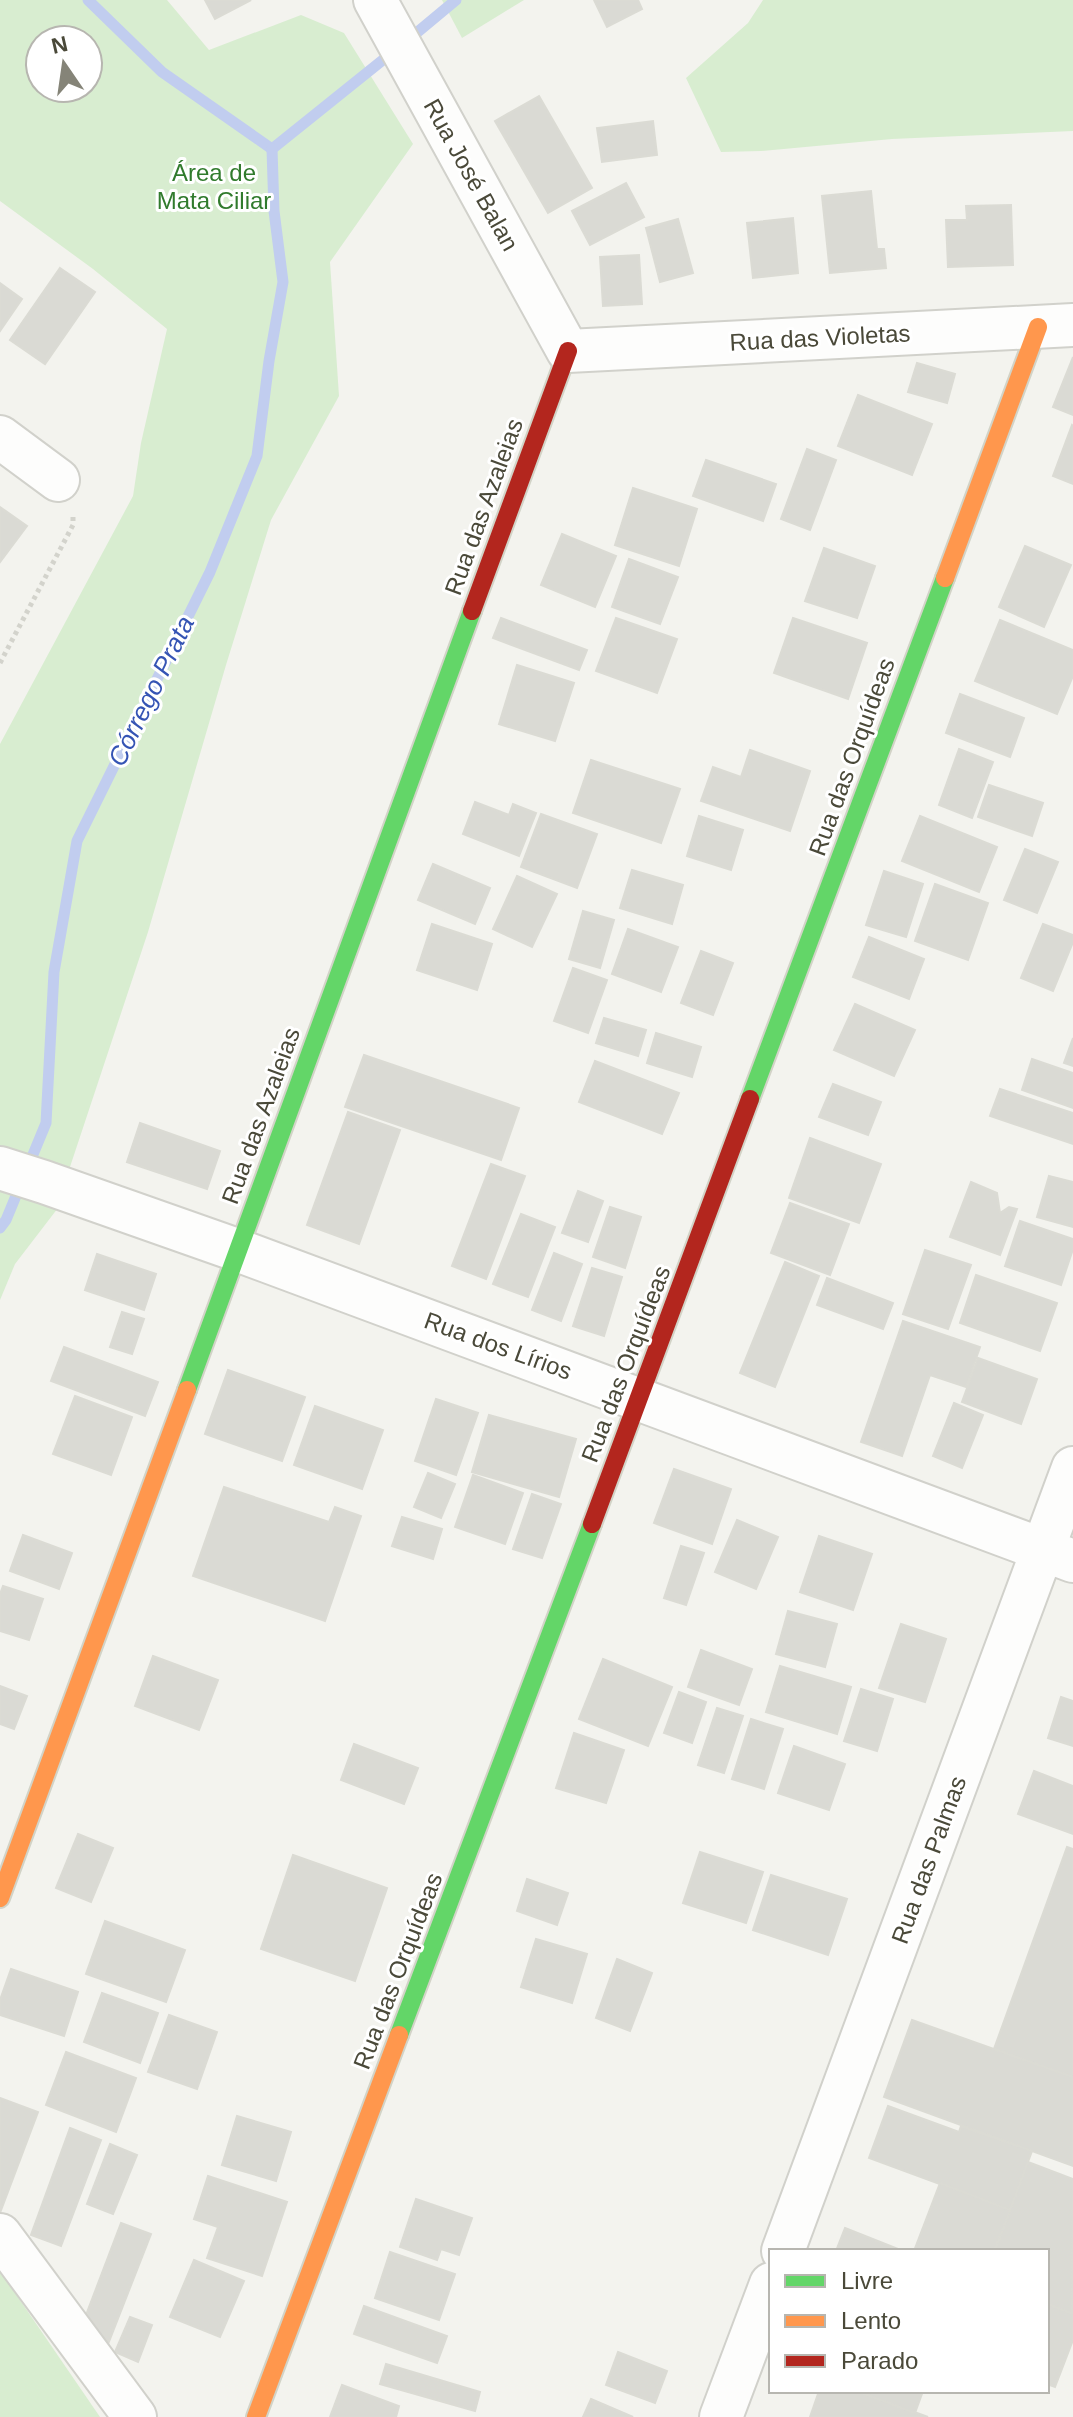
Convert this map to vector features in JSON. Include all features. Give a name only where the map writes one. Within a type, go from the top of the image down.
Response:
[{"type":"street","name":"Rua José Balan","points":[[380,9],[568,351]]},
{"type":"street","name":"Rua das Violetas","points":[[568,351],[1056,326]]},
{"type":"street","name":"Rua das Orquídeas","points":[[256,2417],[639,1398],[1056,326]]},
{"type":"street","name":"Rua das Azaleias","points":[[0,1898],[568,351]]},
{"type":"street","points":[[0,437],[58,480]]},
{"type":"street","name":"Rua dos Lírios","points":[[18,1174],[237,1250],[1059,1556]]},
{"type":"street","name":"Rua das Palmas","points":[[784,2249],[1059,1556],[1073,1468]]},
{"type":"street","points":[[0,2235],[135,2417]]},
{"type":"street","points":[[721,2417],[769,2289]]},
{"type":"path","points":[[0,663],[73,525],[71,493],[58,480]]},
{"type":"green space","name":"Área de Mata Ciliar","points":[[0,0],[167,0],[209,50],[301,15],[344,33],[413,144],[330,262],[339,396],[271,520],[148,932],[67,1176],[0,1152],[0,744],[133,496],[141,443],[167,329],[93,269],[0,201]]},
{"type":"green space","points":[[442,0],[524,0],[462,38]]},
{"type":"green space","points":[[763,0],[1073,0],[1073,131],[892,139],[721,152],[686,78],[748,23]]},
{"type":"green space","points":[[0,1184],[61,1204],[15,1264],[0,1300]]},
{"type":"green space","points":[[0,2271],[100,2417],[0,2417]]},
{"type":"building","points":[[205,0],[251,0],[215,19]]},
{"type":"building","points":[[594,0],[638,0],[642,9],[607,27]]},
{"type":"building","points":[[539,96],[592,188],[548,213],[495,121]]},
{"type":"building","points":[[653,121],[657,155],[602,162],[597,128]]},
{"type":"building","points":[[626,183],[644,217],[590,245],[572,211]]},
{"type":"building","points":[[871,191],[877,249],[884,249],[886,268],[830,273],[822,196]]},
{"type":"building","points":[[1011,205],[1013,265],[948,267],[946,220],[967,220],[966,206]]},
{"type":"building","points":[[793,218],[798,273],[753,278],[747,223]]},
{"type":"building","points":[[678,219],[693,273],[660,282],[646,228]]},
{"type":"building","points":[[639,255],[642,304],[603,306],[600,257]]},
{"type":"building","points":[[60,268],[95,292],[45,364],[10,340]]},
{"type":"building","points":[[0,283],[22,299],[0,331]]},
{"type":"building","points":[[1073,357],[1073,415],[1053,407]]},
{"type":"building","points":[[917,363],[955,374],[947,403],[908,392]]},
{"type":"building","points":[[858,395],[932,424],[912,475],[838,446]]},
{"type":"building","points":[[1073,426],[1073,484],[1053,476]]},
{"type":"building","points":[[807,449],[836,460],[810,530],[781,519]]},
{"type":"building","points":[[706,460],[776,484],[763,521],[693,496]]},
{"type":"building","points":[[633,488],[697,509],[679,566],[615,545]]},
{"type":"building","points":[[0,507],[27,526],[0,562]]},
{"type":"building","points":[[562,534],[616,556],[595,607],[541,585]]},
{"type":"building","points":[[1025,546],[1071,565],[1044,627],[999,607]]},
{"type":"building","points":[[824,548],[875,566],[857,618],[805,601]]},
{"type":"building","points":[[629,559],[678,577],[660,624],[612,607]]},
{"type":"building","points":[[501,618],[587,650],[579,670],[493,638]]},
{"type":"building","points":[[616,618],[677,639],[657,693],[596,671]]},
{"type":"building","points":[[793,618],[867,643],[848,699],[774,673]]},
{"type":"building","points":[[1000,620],[1073,650],[1073,676],[1057,714],[975,681]]},
{"type":"building","points":[[517,665],[574,683],[555,741],[499,724]]},
{"type":"building","points":[[960,694],[1024,718],[1010,757],[946,733]]},
{"type":"building","points":[[959,749],[993,762],[972,818],[939,805]]},
{"type":"building","points":[[750,750],[810,771],[790,831],[701,801],[713,767],[741,777]]},
{"type":"building","points":[[591,760],[680,789],[661,843],[573,813]]},
{"type":"building","points":[[989,785],[1043,803],[1032,836],[978,817]]},
{"type":"building","points":[[475,802],[509,815],[513,804],[536,813],[519,856],[463,834]]},
{"type":"building","points":[[541,814],[597,834],[577,888],[521,867]]},
{"type":"building","points":[[699,816],[743,830],[731,870],[687,856]]},
{"type":"building","points":[[920,816],[997,847],[979,892],[902,861]]},
{"type":"building","points":[[1025,849],[1058,862],[1037,913],[1004,900]]},
{"type":"building","points":[[433,864],[490,888],[475,924],[418,900]]},
{"type":"building","points":[[632,870],[683,885],[672,924],[620,908]]},
{"type":"building","points":[[884,871],[923,884],[906,937],[866,925]]},
{"type":"building","points":[[517,876],[557,894],[532,947],[493,929]]},
{"type":"building","points":[[935,884],[988,903],[968,960],[915,941]]},
{"type":"building","points":[[583,911],[614,920],[600,968],[569,959]]},
{"type":"building","points":[[432,924],[492,944],[477,990],[417,970]]},
{"type":"building","points":[[1043,924],[1073,935],[1053,991],[1021,978]]},
{"type":"building","points":[[628,929],[678,947],[661,992],[612,974]]},
{"type":"building","points":[[869,937],[924,959],[909,999],[853,977]]},
{"type":"building","points":[[701,951],[733,963],[713,1015],[681,1003]]},
{"type":"building","points":[[573,968],[607,980],[588,1033],[554,1021]]},
{"type":"building","points":[[855,1004],[915,1030],[894,1076],[834,1050]]},
{"type":"building","points":[[604,1018],[646,1030],[638,1056],[596,1043]]},
{"type":"building","points":[[656,1033],[701,1047],[692,1077],[647,1063]]},
{"type":"building","points":[[1073,1038],[1073,1066],[1064,1063]]},
{"type":"building","points":[[364,1055],[519,1108],[501,1160],[345,1107]]},
{"type":"building","points":[[1032,1059],[1073,1073],[1073,1108],[1022,1090]]},
{"type":"building","points":[[595,1061],[679,1093],[662,1134],[579,1102]]},
{"type":"building","points":[[833,1084],[881,1102],[868,1135],[819,1117]]},
{"type":"building","points":[[1000,1089],[1073,1113],[1073,1144],[990,1116]]},
{"type":"building","points":[[348,1112],[400,1130],[359,1244],[307,1225]]},
{"type":"building","points":[[140,1123],[220,1151],[207,1189],[127,1162]]},
{"type":"building","points":[[810,1138],[881,1164],[859,1223],[789,1198]]},
{"type":"building","points":[[491,1164],[525,1176],[486,1279],[452,1266]]},
{"type":"building","points":[[1049,1176],[1073,1182],[1073,1227],[1037,1217]]},
{"type":"building","points":[[971,1182],[997,1193],[1000,1213],[1009,1207],[1017,1209],[1000,1255],[950,1237]]},
{"type":"building","points":[[578,1191],[603,1201],[588,1242],[562,1233]]},
{"type":"building","points":[[790,1203],[849,1224],[830,1275],[771,1253]]},
{"type":"building","points":[[610,1207],[641,1217],[625,1268],[593,1257]]},
{"type":"building","points":[[521,1214],[555,1227],[528,1297],[493,1284]]},
{"type":"building","points":[[1020,1221],[1073,1239],[1073,1249],[1061,1285],[1005,1266]]},
{"type":"building","points":[[925,1250],[971,1265],[948,1329],[903,1314]]},
{"type":"building","points":[[554,1253],[582,1264],[561,1321],[532,1310]]},
{"type":"building","points":[[97,1254],[156,1274],[144,1310],[85,1290]]},
{"type":"building","points":[[785,1262],[819,1276],[775,1387],[740,1373]]},
{"type":"building","points":[[592,1268],[622,1277],[604,1336],[573,1326]]},
{"type":"building","points":[[976,1275],[1057,1303],[1040,1351],[960,1323]]},
{"type":"building","points":[[827,1278],[893,1303],[883,1329],[817,1305]]},
{"type":"building","points":[[122,1312],[144,1319],[132,1354],[110,1347]]},
{"type":"building","points":[[903,1321],[980,1347],[966,1387],[930,1375],[902,1456],[861,1442]]},
{"type":"building","points":[[64,1347],[158,1382],[145,1416],[51,1381]]},
{"type":"building","points":[[978,1358],[1037,1379],[1021,1424],[962,1402]]},
{"type":"building","points":[[228,1370],[305,1397],[282,1461],[205,1434]]},
{"type":"building","points":[[75,1396],[132,1417],[111,1475],[53,1454]]},
{"type":"building","points":[[436,1399],[478,1413],[456,1475],[415,1461]]},
{"type":"building","points":[[954,1403],[983,1415],[962,1468],[933,1456]]},
{"type":"building","points":[[315,1406],[383,1430],[362,1489],[294,1465]]},
{"type":"building","points":[[489,1415],[576,1439],[559,1497],[472,1472]]},
{"type":"building","points":[[674,1469],[731,1489],[712,1544],[654,1523]]},
{"type":"building","points":[[428,1473],[455,1484],[441,1518],[414,1507]]},
{"type":"building","points":[[473,1475],[523,1493],[505,1544],[455,1527]]},
{"type":"building","points":[[224,1487],[329,1522],[335,1507],[361,1516],[325,1621],[193,1576]]},
{"type":"building","points":[[532,1494],[561,1504],[542,1558],[513,1549]]},
{"type":"building","points":[[402,1517],[442,1529],[433,1559],[392,1546]]},
{"type":"building","points":[[737,1520],[778,1537],[756,1589],[715,1572]]},
{"type":"building","points":[[23,1535],[72,1553],[59,1589],[10,1571]]},
{"type":"building","points":[[819,1536],[872,1554],[853,1610],[800,1592]]},
{"type":"building","points":[[681,1546],[704,1553],[686,1605],[664,1598]]},
{"type":"building","points":[[3,1586],[43,1599],[29,1640],[0,1631],[0,1594]]},
{"type":"building","points":[[788,1611],[837,1624],[825,1667],[776,1654]]},
{"type":"building","points":[[901,1624],[946,1639],[925,1702],[879,1688]]},
{"type":"building","points":[[701,1650],[752,1669],[739,1705],[688,1687]]},
{"type":"building","points":[[153,1656],[218,1680],[199,1730],[135,1706]]},
{"type":"building","points":[[603,1659],[672,1687],[648,1746],[579,1719]]},
{"type":"building","points":[[780,1666],[851,1687],[837,1734],[766,1712]]},
{"type":"building","points":[[0,1686],[27,1696],[14,1729],[0,1724]]},
{"type":"building","points":[[861,1689],[893,1699],[877,1751],[844,1741]]},
{"type":"building","points":[[679,1692],[706,1702],[692,1743],[664,1733]]},
{"type":"building","points":[[1061,1697],[1073,1701],[1073,1746],[1048,1738]]},
{"type":"building","points":[[717,1708],[743,1716],[724,1773],[698,1765]]},
{"type":"building","points":[[751,1719],[783,1729],[764,1789],[732,1779]]},
{"type":"building","points":[[574,1733],[624,1750],[606,1803],[556,1788]]},
{"type":"building","points":[[354,1744],[418,1768],[404,1804],[341,1780]]},
{"type":"building","points":[[794,1746],[845,1764],[829,1810],[778,1793]]},
{"type":"building","points":[[1034,1771],[1073,1786],[1073,1834],[1018,1814]]},
{"type":"building","points":[[78,1834],[113,1848],[91,1902],[56,1888]]},
{"type":"building","points":[[1067,1847],[1073,1849],[1073,2077],[994,2049]]},
{"type":"building","points":[[700,1852],[763,1872],[746,1923],[683,1903]]},
{"type":"building","points":[[293,1855],[387,1888],[355,1981],[261,1949]]},
{"type":"building","points":[[771,1875],[847,1899],[828,1955],[753,1930]]},
{"type":"building","points":[[527,1879],[568,1893],[557,1925],[517,1911]]},
{"type":"building","points":[[105,1921],[185,1950],[166,2002],[86,1974]]},
{"type":"building","points":[[536,1939],[587,1954],[572,2003],[521,1987]]},
{"type":"building","points":[[617,1959],[652,1973],[630,2031],[596,2018]]},
{"type":"building","points":[[11,1969],[78,1992],[64,2036],[0,2015],[0,2000]]},
{"type":"building","points":[[102,1993],[158,2013],[140,2063],[84,2042]]},
{"type":"building","points":[[169,2015],[217,2032],[197,2089],[148,2072]]},
{"type":"building","points":[[912,2020],[1073,2077],[1073,2166],[884,2097]]},
{"type":"building","points":[[66,2052],[136,2078],[116,2132],[46,2105]]},
{"type":"building","points":[[0,2098],[38,2112],[0,2213]]},
{"type":"building","points":[[888,2106],[959,2132],[961,2126],[1032,2151],[1010,2210],[869,2158]]},
{"type":"building","points":[[237,2116],[291,2132],[276,2181],[222,2165]]},
{"type":"building","points":[[70,2128],[101,2140],[61,2246],[31,2235]]},
{"type":"building","points":[[110,2144],[137,2155],[113,2214],[87,2204]]},
{"type":"building","points":[[1028,2162],[1073,2179],[1072,2313],[1049,2305],[1049,2249],[996,2249]]},
{"type":"building","points":[[208,2176],[287,2202],[262,2276],[207,2258],[218,2227],[194,2219]]},
{"type":"building","points":[[940,2183],[1010,2210],[995,2249],[915,2249]]},
{"type":"building","points":[[416,2199],[472,2218],[459,2255],[441,2249],[437,2260],[400,2247]]},
{"type":"building","points":[[121,2223],[151,2234],[103,2357],[83,2323]]},
{"type":"building","points":[[845,2228],[898,2249],[837,2249]]},
{"type":"building","points":[[390,2252],[455,2274],[439,2320],[375,2298]]},
{"type":"building","points":[[194,2260],[244,2281],[220,2337],[170,2317]]},
{"type":"building","points":[[1049,2305],[1073,2314],[1073,2340],[1055,2387],[1049,2385]]},
{"type":"building","points":[[364,2306],[447,2336],[437,2363],[354,2334]]},
{"type":"building","points":[[130,2317],[152,2325],[138,2362],[115,2352]]},
{"type":"building","points":[[618,2352],[667,2371],[655,2403],[606,2385]]},
{"type":"building","points":[[386,2364],[480,2392],[475,2411],[380,2384]]},
{"type":"building","points":[[342,2385],[399,2406],[396,2417],[330,2417]]},
{"type":"building","points":[[818,2393],[862,2393],[928,2417],[810,2417]]},
{"type":"building","points":[[862,2393],[922,2393],[915,2413]]},
{"type":"building","points":[[591,2399],[633,2417],[583,2417]]},
{"type":"waterway","points":[[88,0],[162,72],[272,149],[394,51]]},
{"type":"waterway","points":[[408,40],[456,0]]},
{"type":"waterway","name":"Córrego Prata","points":[[0,1228],[46,1123],[54,972],[77,841],[210,572],[257,456],[283,282],[274,211],[272,149]]},
{"type":"traffic: fast","points":[[750,1099],[945,578]]},
{"type":"traffic: fast","points":[[187,1390],[472,611]]},
{"type":"traffic: fast","points":[[399,2035],[592,1524]]},
{"type":"traffic: slow","points":[[945,578],[1038,327]]},
{"type":"traffic: slow","points":[[0,1898],[187,1390]]},
{"type":"traffic: slow","points":[[256,2417],[399,2035]]},
{"type":"traffic: jam","points":[[472,611],[568,351]]},
{"type":"traffic: jam","points":[[592,1524],[750,1099]]}]
